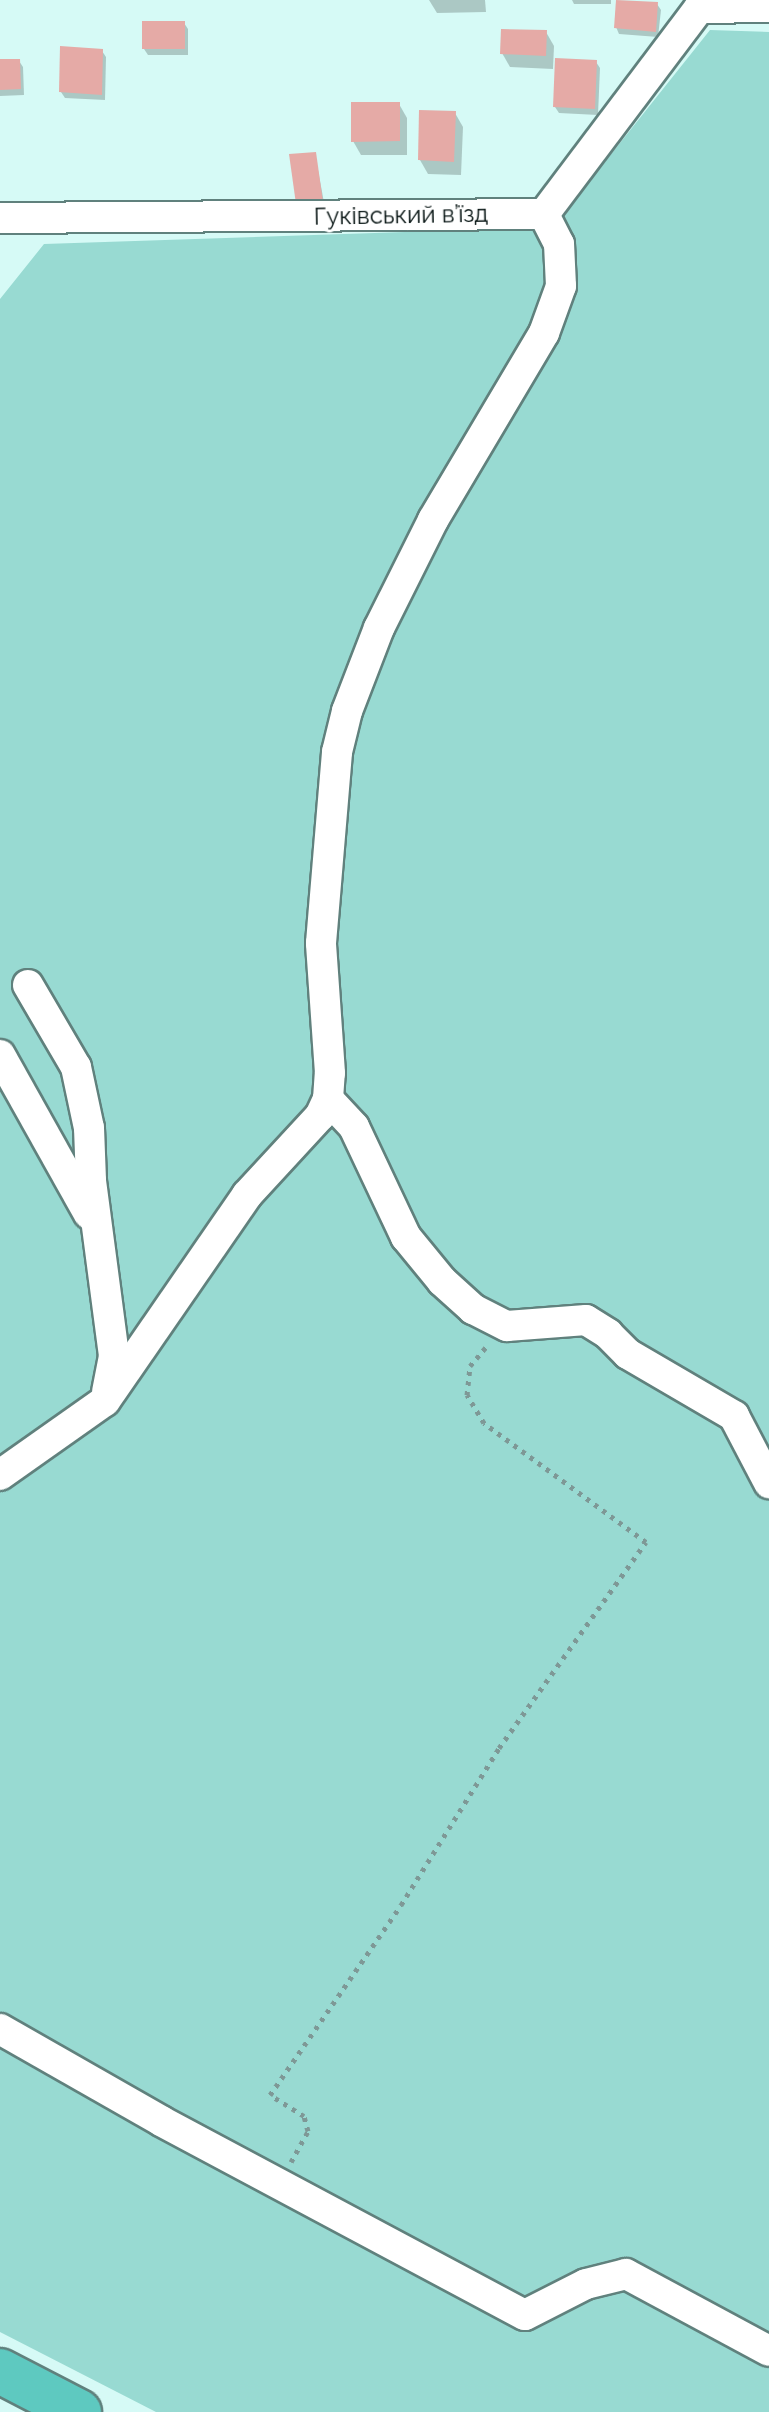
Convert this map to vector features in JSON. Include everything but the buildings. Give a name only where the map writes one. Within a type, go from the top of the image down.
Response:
[{"type":"highway","points":[[0,2371],[79,2412]]},
{"type":"street","points":[[0,1475],[105,1401],[247,1195],[320,1116],[328,1099],[330,1073],[321,943],[337,752],[347,711],[386,614],[441,506],[544,333],[561,286],[559,244],[544,214],[709,5],[769,7]]},
{"type":"street","name":"Гуківський в’їзд","points":[[0,218],[544,214]]},
{"type":"street","points":[[28,985],[76,1067],[89,1128],[97,1226],[114,1356],[105,1401]]},
{"type":"street","points":[[0,1055],[97,1226]]},
{"type":"street","points":[[328,1099],[354,1127],[406,1237],[442,1281],[473,1309],[507,1326],[586,1320],[608,1334],[628,1354],[734,1416],[769,1483]]},
{"type":"street","points":[[0,2029],[161,2121],[525,2315],[586,2284],[626,2274],[769,2351]]},
{"type":"path","points":[[280,2184],[308,2131],[304,2116],[270,2095],[401,1905],[499,1748],[646,1542],[484,1423],[478,1414],[467,1395],[470,1366],[507,1326]]},
{"type":"green space","points":[[710,30],[769,32],[769,2412],[156,2412],[0,2332],[0,299],[44,244],[553,227]]}]
